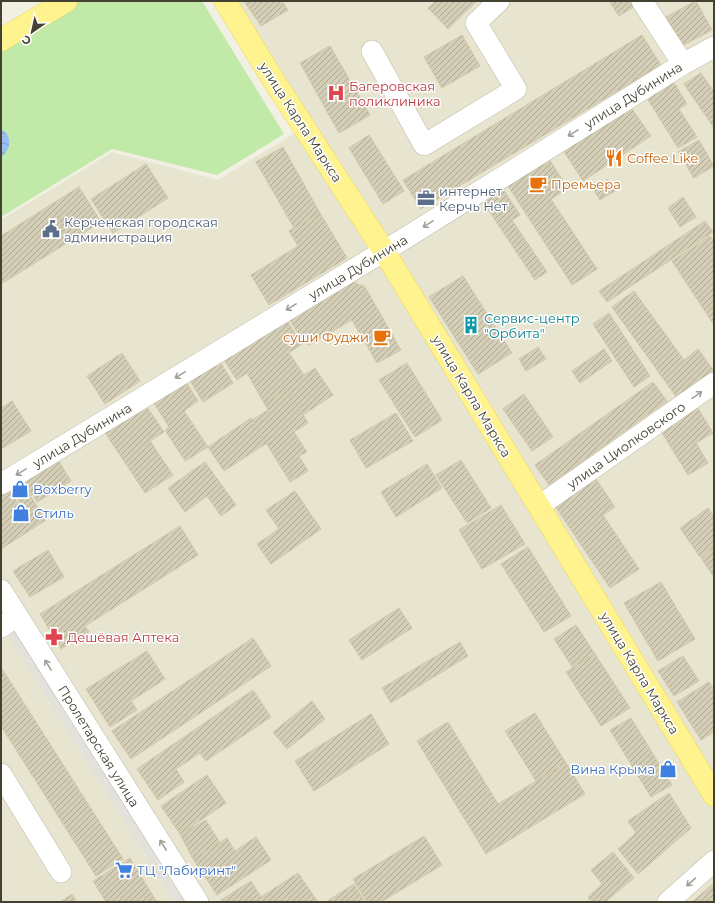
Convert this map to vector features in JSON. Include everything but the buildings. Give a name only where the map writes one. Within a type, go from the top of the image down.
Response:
[{"type":"main road","points":[[1,40],[66,1]]},
{"type":"main road","name":"улица Карла Маркса","points":[[224,1],[384,251],[714,795]]},
{"type":"street","points":[[372,51],[424,145],[516,89],[476,23],[499,1]]},
{"type":"street","points":[[642,1],[683,64]]},
{"type":"street","name":"улица Дубинина","points":[[1,484],[384,251],[683,64],[714,47]]},
{"type":"street","name":"улица Циолковского","points":[[539,506],[714,383]]},
{"type":"street","name":"Пролетарская улица","points":[[1,590],[9,622],[198,902]]},
{"type":"street","points":[[1,774],[62,872]]},
{"type":"street","points":[[668,902],[714,861]]},
{"type":"shaded area","points":[[237,1],[714,1],[714,902],[1,902],[1,220],[112,152],[218,180],[313,122]]},
{"type":"shaded area","points":[[1,573],[209,902],[175,902],[1,624]]},
{"type":"green space","points":[[76,1],[202,1],[284,134],[217,175],[112,149],[1,217],[1,47]]},
{"type":"water","points":[[1,129],[5,132],[9,139],[9,147],[1,157]]},
{"type":"place","name":"Багеровская поликлиника","points":[[336,93]]},
{"type":"place","name":"Coffee Like","points":[[614,158]]},
{"type":"place","name":"Премьера","points":[[538,184]]},
{"type":"place","name":"интернет Керчь Нет","points":[[426,198]]},
{"type":"place","name":"Керченская городская администрация","points":[[51,229]]},
{"type":"place","name":"Сервис-центр \"Орбита\"","points":[[471,325]]},
{"type":"place","name":"суши Фуджи","points":[[382,337]]},
{"type":"place","name":"Boxberry","points":[[20,489]]},
{"type":"place","name":"Стиль","points":[[21,513]]},
{"type":"place","name":"Дешёвая Аптека","points":[[54,637]]},
{"type":"place","name":"Вина Крыма","points":[[668,769]]},
{"type":"place","name":"ТЦ \"Лабиринт\"","points":[[124,870]]}]
